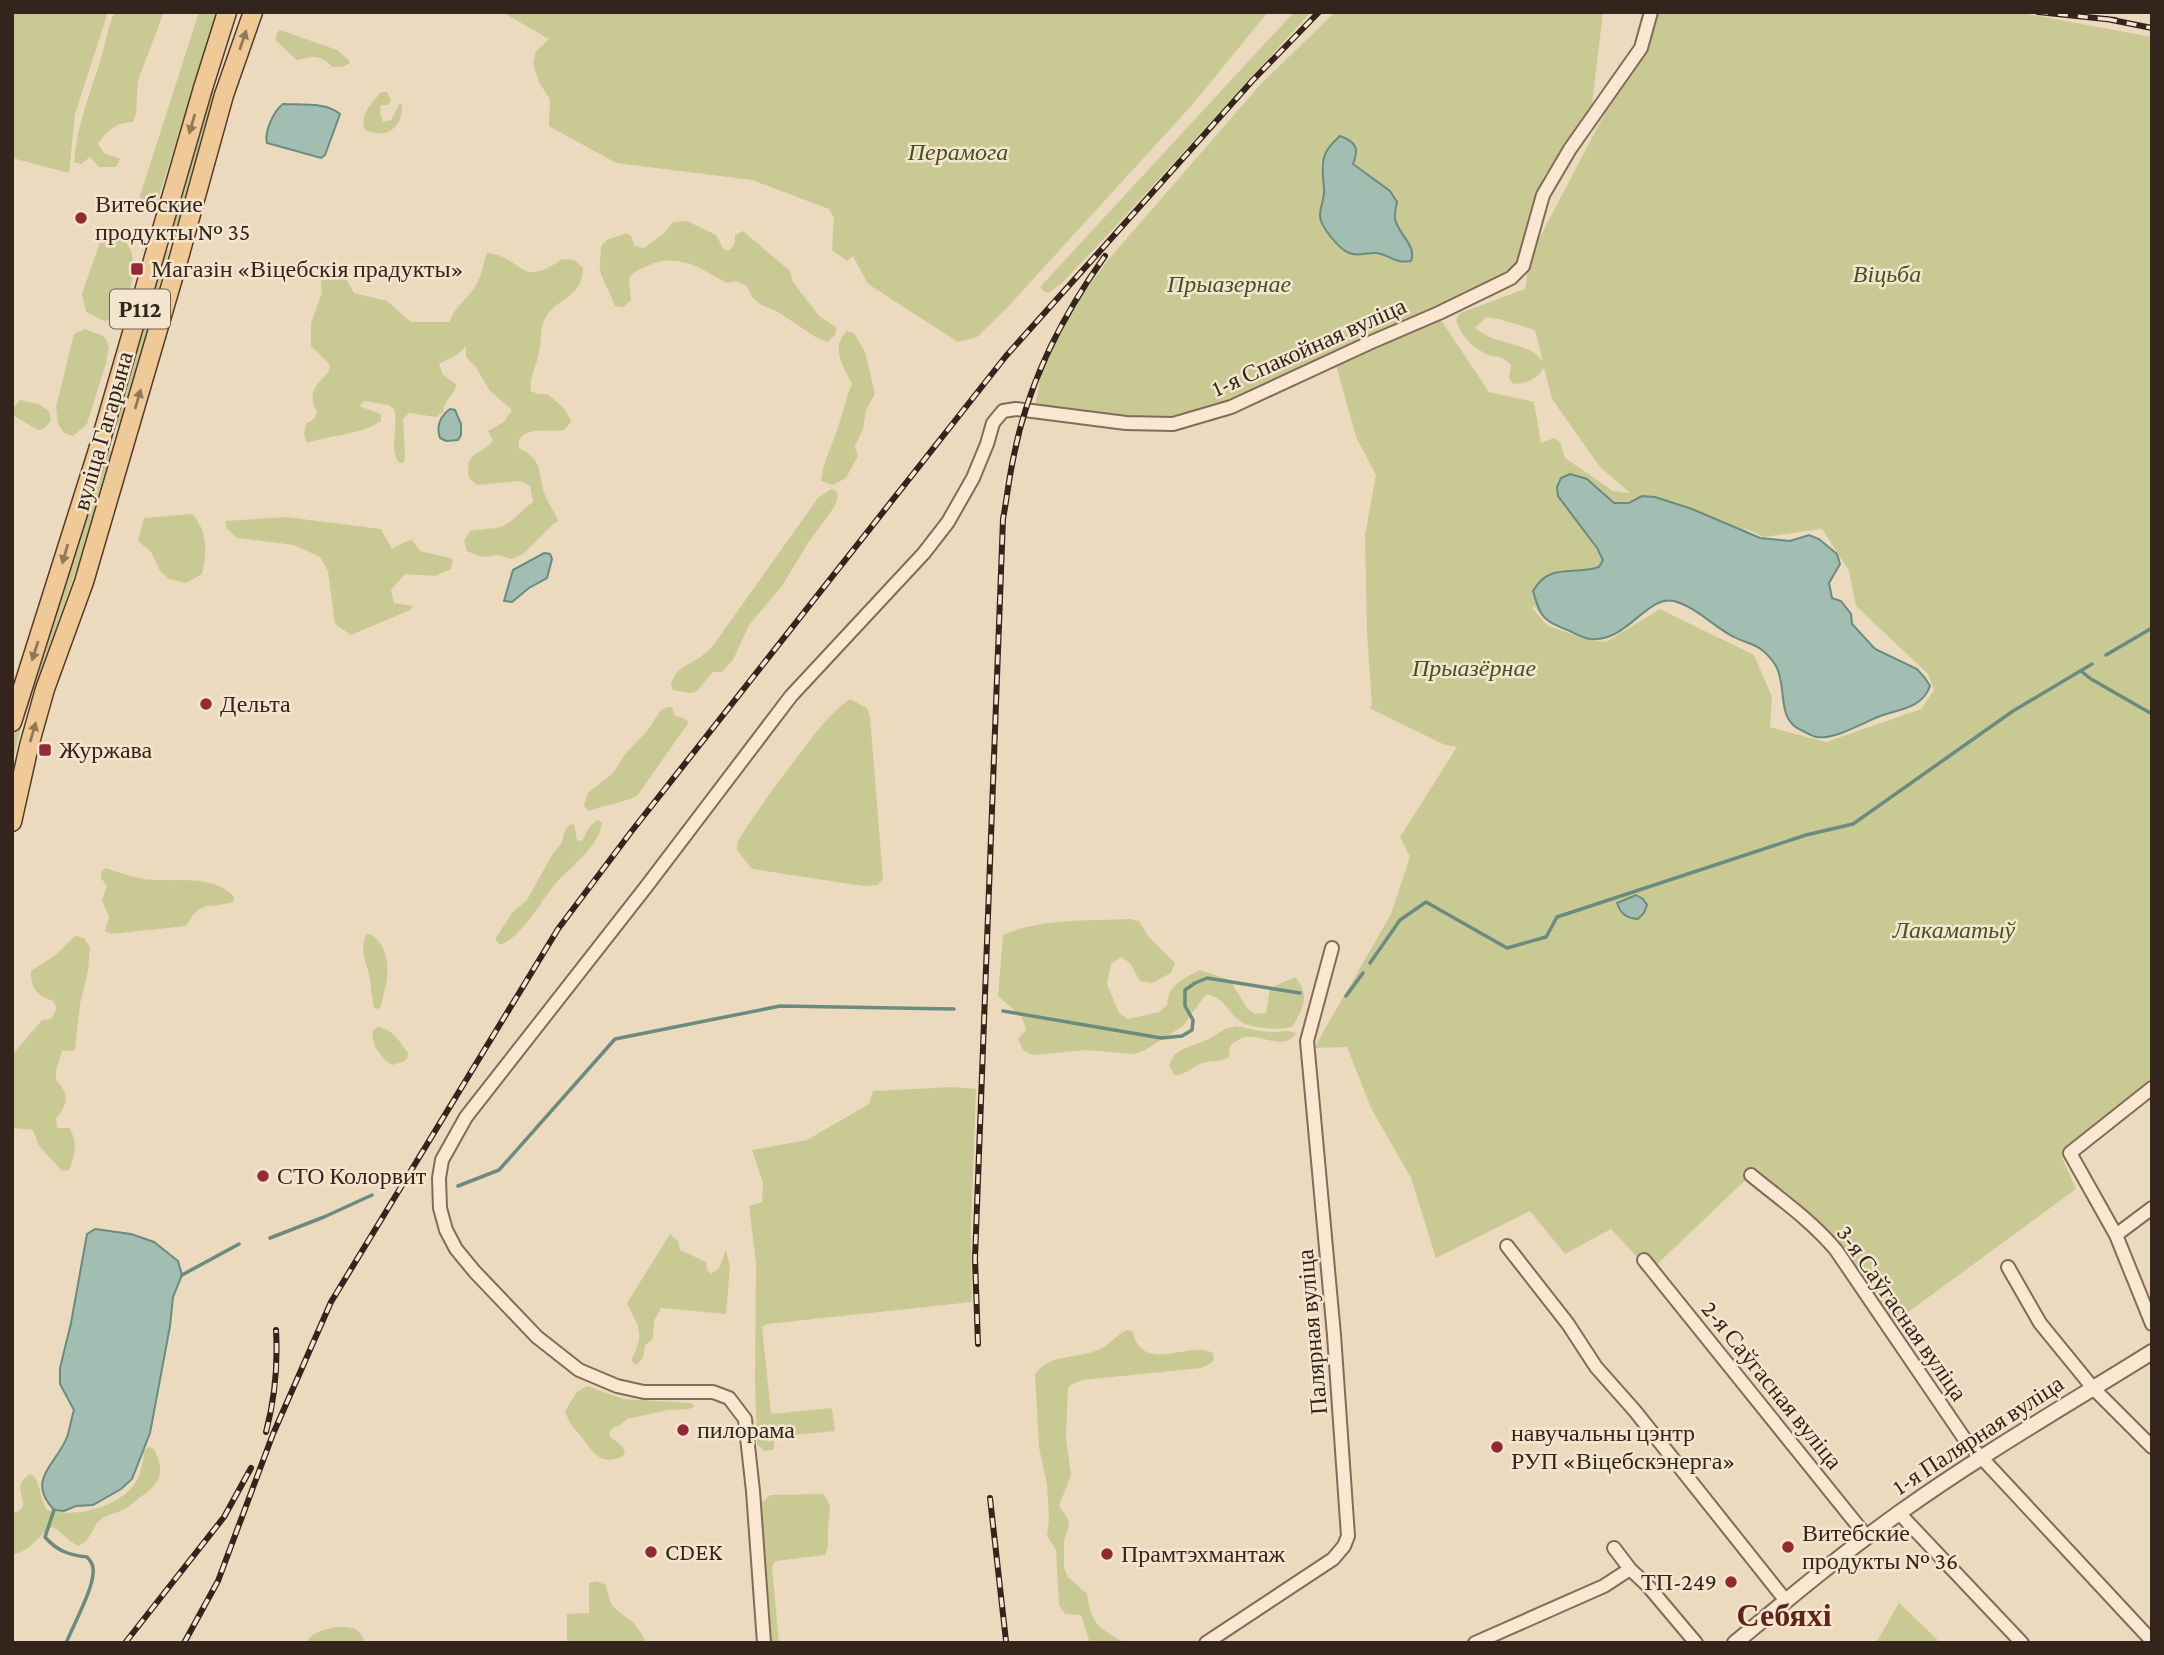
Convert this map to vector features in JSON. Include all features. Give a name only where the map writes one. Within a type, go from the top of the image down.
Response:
[{"type":"main road","name":"вуліца Гагарына","points":[[12,722],[98,450],[227,12]]},
{"type":"main road","name":"вуліца Гагарына","points":[[12,822],[45,689],[84,582],[224,95],[253,12]]},
{"type":"main road","points":[[212,60],[213,68],[218,73],[229,72],[234,67]]},
{"type":"main road","points":[[203,88],[207,82],[216,81],[222,85],[224,95]]},
{"type":"main road","points":[[107,419],[110,429],[117,433],[130,426]]},
{"type":"main road","points":[[98,450],[111,446],[118,450],[121,457]]},
{"type":"street","name":"1-я Спакойная вуліца","points":[[764,1643],[745,1419],[729,1398],[713,1392],[643,1392],[617,1386],[579,1370],[557,1354],[507,1306],[456,1249],[446,1230],[440,1208],[439,1178],[442,1160],[466,1116],[646,887],[790,696],[923,553],[948,522],[973,478],[993,423],[1003,411],[1016,409],[1126,423],[1173,424],[1231,407],[1511,278],[1523,266],[1543,195],[1570,149],[1642,48],[1651,12]]},
{"type":"street","name":"Палярная вуліца","points":[[1206,1643],[1333,1559],[1345,1546],[1348,1536],[1334,1335],[1307,1041],[1332,948]]},
{"type":"street","points":[[2152,1088],[2070,1153],[2116,1235],[2152,1324]]},
{"type":"street","name":"3-я Саўгасная вуліца","points":[[1751,1175],[1809,1221],[1836,1250],[1966,1441],[2152,1641]]},
{"type":"street","points":[[2116,1235],[2152,1208]]},
{"type":"street","points":[[1507,1246],[1568,1324],[1596,1367],[1635,1411],[1786,1601]]},
{"type":"street","name":"2-я Саўгасная вуліца","points":[[1644,1260],[1867,1537]]},
{"type":"street","points":[[2008,1267],[2040,1322],[2093,1388],[2152,1447]]},
{"type":"street","name":"1-я Палярная вуліца","points":[[1735,1643],[1899,1513],[1981,1457],[2152,1352]]},
{"type":"street","points":[[1899,1513],[2022,1643]]},
{"type":"street","points":[[1614,1548],[1696,1643]]},
{"type":"street","points":[[1475,1643],[1604,1586],[1630,1569]]},
{"type":"green space","points":[[12,12],[108,12],[75,114],[69,173],[12,158]]},
{"type":"green space","points":[[115,12],[164,12],[138,80],[133,122],[112,128],[98,144],[104,153],[120,159],[116,167],[99,167],[90,157],[81,164],[74,162],[81,121]]},
{"type":"green space","points":[[199,12],[218,12],[155,208],[149,212],[136,208]]},
{"type":"green space","name":"Перамога","points":[[502,12],[1268,12],[1192,105],[1006,309],[977,337],[958,342],[868,284],[853,256],[847,261],[832,250],[834,218],[829,209],[752,180],[616,163],[549,126],[550,99],[540,84],[533,64],[536,51],[549,39]]},
{"type":"green space","points":[[1294,12],[1311,12],[1063,282],[1050,292],[1045,292],[1040,287]]},
{"type":"green space","name":"Прыазернае","points":[[1335,12],[1603,12],[1592,104],[1543,178],[1518,262],[1506,273],[1491,283],[1242,396],[1183,417],[1131,420],[1035,407],[1041,374],[1075,305],[1108,260],[1259,86]],"holes":[[[1358,154],[1353,164],[1390,191],[1397,202],[1395,219],[1413,256],[1348,253],[1323,228],[1320,220],[1325,195],[1321,162]]]},
{"type":"green space","points":[[1658,12],[2017,12],[2152,37],[2152,1084],[2062,1158],[2076,1189],[1892,1324],[1830,1232],[1757,1169],[1650,1271],[1611,1229],[1565,1254],[1530,1211],[1436,1258],[1411,1178],[1371,1108],[1347,1047],[1314,1048],[1391,914],[1410,857],[1400,837],[1457,747],[1445,745],[1369,708],[1372,706],[1365,535],[1376,475],[1356,437],[1336,365],[1439,317],[1489,392],[1534,402],[1541,443],[1554,438],[1560,442],[1565,458],[1613,491],[1630,493],[1600,467],[1552,399],[1544,368],[1532,380],[1513,384],[1509,378],[1511,365],[1501,357],[1480,351],[1467,340],[1458,325],[1456,320],[1460,313],[1525,289],[1530,256]],"holes":[[[1486,317],[1535,330],[1543,362],[1533,352],[1490,337],[1475,328]],[[1570,474],[1587,479],[1616,503],[1642,496],[1692,509],[1752,535],[1744,528],[1764,537],[1822,529],[1849,571],[1856,606],[1928,674],[1934,690],[1921,709],[1826,742],[1770,727],[1772,697],[1754,655],[1660,609],[1606,642],[1589,640],[1548,626],[1533,609],[1533,605],[1540,613],[1533,591],[1540,582],[1554,573],[1599,567],[1603,560],[1557,487],[1561,478]]]},
{"type":"green space","points":[[280,30],[337,50],[350,63],[333,67],[316,57],[297,60],[276,41],[276,34]]},
{"type":"green space","points":[[213,89],[217,92],[173,239],[167,238],[210,91]]},
{"type":"green space","points":[[381,92],[387,92],[391,100],[388,105],[381,105],[383,122],[391,120],[400,103],[402,105],[399,120],[392,130],[386,132],[365,130],[367,109]]},
{"type":"green space","points":[[687,221],[716,235],[724,250],[730,250],[735,243],[735,235],[743,231],[790,271],[793,282],[819,316],[836,327],[836,334],[828,342],[817,338],[778,312],[760,304],[752,297],[747,286],[736,281],[726,283],[698,267],[679,261],[658,262],[635,272],[629,278],[631,300],[624,307],[615,306],[600,271],[601,246],[607,240],[627,233],[632,237],[634,246],[644,248],[663,234],[673,222]]},
{"type":"green space","points":[[108,233],[120,237],[128,245],[133,269],[132,282],[119,318],[104,321],[86,312],[82,294],[101,239]]},
{"type":"green space","points":[[164,249],[169,250],[121,425],[118,427],[114,423]]},
{"type":"green space","points":[[487,253],[499,255],[529,272],[548,268],[562,259],[575,260],[583,268],[582,277],[575,290],[544,320],[531,386],[531,391],[547,394],[558,403],[571,422],[564,430],[534,431],[522,436],[519,441],[519,448],[537,463],[545,495],[558,521],[522,555],[510,559],[499,555],[481,557],[467,551],[464,541],[470,531],[505,525],[533,502],[530,486],[521,481],[477,485],[469,478],[471,459],[493,441],[488,431],[504,422],[512,410],[490,391],[475,366],[466,357],[466,346],[457,355],[439,364],[443,375],[457,385],[443,412],[436,417],[409,413],[403,419],[403,463],[398,462],[395,456],[395,416],[394,409],[388,405],[364,401],[359,406],[381,414],[381,421],[364,430],[307,443],[304,434],[306,424],[315,418],[317,412],[313,400],[314,391],[328,373],[330,365],[311,346],[311,323],[322,293],[321,281],[334,273],[345,277],[354,293],[387,301],[411,322],[450,322],[454,312],[478,281]]},
{"type":"green space","points":[[85,329],[103,336],[109,348],[87,424],[73,436],[64,433],[58,424],[56,407],[74,334]]},
{"type":"green space","points":[[847,331],[854,333],[865,352],[875,394],[866,410],[863,429],[855,446],[858,456],[846,478],[833,485],[821,481],[852,384],[839,350],[839,344]]},
{"type":"green space","points":[[20,400],[38,404],[49,411],[51,420],[45,428],[38,430],[14,416],[14,407]]},
{"type":"green space","points":[[106,451],[112,453],[90,530],[21,728],[12,764],[12,744],[16,727]]},
{"type":"green space","points":[[831,489],[836,491],[838,496],[835,506],[782,586],[749,625],[733,660],[722,672],[713,672],[696,692],[673,690],[671,685],[677,673],[712,647],[818,498]]},
{"type":"green space","points":[[192,514],[204,535],[205,558],[202,574],[186,583],[169,579],[160,571],[151,552],[138,541],[144,518]]},
{"type":"green space","points":[[286,517],[381,529],[392,549],[412,540],[420,551],[453,559],[451,569],[435,576],[405,574],[391,590],[394,603],[413,606],[410,610],[351,635],[335,624],[328,571],[320,557],[294,545],[237,538],[227,529],[225,521]]},
{"type":"green space","points":[[850,699],[867,708],[870,717],[883,879],[878,885],[863,886],[752,869],[737,850],[738,841],[814,735],[834,712]]},
{"type":"green space","points":[[672,707],[675,716],[689,722],[637,796],[589,811],[584,806],[588,793],[613,773],[660,711]]},
{"type":"green space","points":[[597,820],[602,823],[600,832],[589,850],[552,888],[522,928],[500,945],[495,939],[512,913],[527,900],[562,842],[569,825],[574,824],[577,840],[582,841],[589,827]]},
{"type":"green space","points":[[106,868],[144,879],[204,882],[225,890],[234,897],[233,902],[201,908],[186,926],[111,934],[105,931],[109,917],[102,900],[107,886],[101,878],[101,872]]},
{"type":"green space","points":[[1129,919],[1139,921],[1148,936],[1175,963],[1171,973],[1152,983],[1140,981],[1130,963],[1121,957],[1111,964],[1107,984],[1119,1013],[1128,1019],[1159,1012],[1167,1005],[1173,987],[1200,970],[1230,980],[1247,1008],[1255,1014],[1266,1013],[1270,988],[1295,977],[1303,990],[1304,1002],[1292,1027],[1266,1028],[1246,1024],[1236,1018],[1219,999],[1206,994],[1183,1026],[1134,1054],[1087,1050],[1032,1055],[1023,1050],[1018,1039],[1026,1030],[1022,1017],[998,996],[1003,935],[1049,923]]},
{"type":"green space","points":[[371,934],[382,946],[388,969],[379,1009],[374,1008],[363,953],[366,935]]},
{"type":"green space","points":[[75,936],[84,938],[90,947],[75,1050],[62,1051],[56,1071],[56,1080],[66,1099],[56,1118],[57,1128],[69,1128],[75,1143],[69,1170],[62,1171],[39,1146],[33,1130],[12,1128],[12,1055],[42,1020],[51,1019],[57,1008],[53,1001],[36,990],[31,971],[57,954]]},
{"type":"green space","points":[[1236,1026],[1296,1033],[1291,1039],[1280,1042],[1252,1037],[1241,1038],[1230,1046],[1229,1057],[1200,1064],[1174,1075],[1169,1065],[1174,1055]]},
{"type":"green space","points":[[378,1027],[388,1030],[396,1037],[408,1053],[407,1059],[392,1065],[384,1058],[377,1050],[372,1035],[373,1030]]},
{"type":"green space","points":[[952,1087],[976,1089],[971,1230],[972,1302],[768,1324],[762,1327],[771,1414],[832,1408],[835,1431],[774,1437],[774,1450],[764,1451],[757,1444],[756,1263],[749,1206],[762,1202],[763,1183],[752,1150],[807,1140],[869,1104],[873,1091]]},
{"type":"green space","points":[[670,1234],[678,1241],[680,1250],[706,1262],[707,1270],[711,1274],[719,1268],[726,1250],[730,1267],[726,1314],[661,1308],[654,1321],[653,1339],[645,1345],[643,1358],[636,1365],[631,1361],[638,1344],[639,1332],[627,1303]]},
{"type":"green space","points":[[1127,1330],[1132,1331],[1138,1345],[1146,1352],[1164,1354],[1204,1350],[1213,1353],[1214,1359],[1201,1368],[1083,1380],[1068,1388],[1066,1437],[1071,1475],[1059,1506],[1069,1525],[1064,1541],[1064,1568],[1068,1577],[1087,1594],[1091,1613],[1098,1624],[1125,1643],[1090,1643],[1081,1615],[1065,1614],[1059,1605],[1056,1550],[1047,1536],[1047,1485],[1039,1447],[1035,1374],[1049,1362],[1100,1349]]},
{"type":"green space","points":[[587,1386],[624,1399],[692,1403],[695,1406],[627,1419],[614,1427],[609,1436],[625,1451],[623,1456],[609,1460],[599,1457],[591,1450],[565,1411],[577,1392]]},
{"type":"green space","points":[[150,1433],[144,1450],[149,1447],[154,1449],[160,1464],[160,1476],[149,1491],[127,1508],[102,1519],[87,1540],[79,1546],[52,1527],[25,1550],[12,1554],[12,1514],[22,1508],[20,1488],[29,1474],[36,1480],[47,1510],[70,1513],[82,1512],[106,1505],[134,1485],[141,1470],[144,1453],[64,1511],[54,1510],[45,1497],[45,1471]]},
{"type":"green space","points":[[822,1494],[830,1507],[825,1555],[776,1561],[772,1566],[779,1643],[767,1643],[760,1504],[770,1495]]},
{"type":"green space","points":[[596,1581],[606,1585],[613,1606],[635,1625],[647,1643],[567,1643],[567,1614],[589,1613],[589,1583]]},
{"type":"green space","points":[[1899,1603],[1937,1639],[1938,1643],[1876,1643]]},
{"type":"green space","points":[[335,1627],[357,1630],[364,1642],[307,1643],[315,1634]]},
{"type":"shaded area","points":[[283,104],[321,106],[340,114],[325,155],[321,158],[267,143],[270,122]]},
{"type":"shaded area","points":[[1340,136],[1355,147],[1353,164],[1390,191],[1397,202],[1395,219],[1411,250],[1411,261],[1400,261],[1376,253],[1349,253],[1335,242],[1323,225],[1320,216],[1324,192],[1323,160],[1328,148]]},
{"type":"shaded area","points":[[450,409],[455,410],[461,424],[461,435],[458,440],[446,441],[440,438],[439,426]]},
{"type":"shaded area","points":[[1570,474],[1587,479],[1614,503],[1629,503],[1642,496],[1655,497],[1692,509],[1760,538],[1790,541],[1809,535],[1819,539],[1837,554],[1840,564],[1829,583],[1832,598],[1841,601],[1851,614],[1852,624],[1875,649],[1917,669],[1930,686],[1927,693],[1911,706],[1833,736],[1815,737],[1794,726],[1789,719],[1776,666],[1766,653],[1737,639],[1682,604],[1664,601],[1654,605],[1615,634],[1603,638],[1585,638],[1549,621],[1538,608],[1533,591],[1540,582],[1554,573],[1599,567],[1603,560],[1558,496],[1557,487],[1561,478]]},
{"type":"shaded area","points":[[544,553],[550,554],[552,559],[547,578],[512,602],[504,601],[513,570]]},
{"type":"shaded area","points":[[1636,895],[1647,905],[1638,919],[1624,915],[1617,903]]},
{"type":"shaded area","points":[[95,1229],[131,1234],[154,1242],[178,1261],[182,1275],[173,1297],[150,1433],[132,1479],[121,1489],[93,1505],[76,1506],[64,1511],[54,1510],[42,1489],[43,1480],[67,1437],[74,1410],[60,1384],[60,1368],[87,1234]]},
{"type":"waterway","points":[[2106,655],[2152,628]]},
{"type":"waterway","points":[[1370,963],[1400,920],[1426,902],[1507,948],[1546,937],[1557,917],[1806,835],[1853,824],[2013,711],[2092,664]]},
{"type":"waterway","points":[[2081,671],[2152,714]]},
{"type":"waterway","points":[[1346,996],[1363,973]]},
{"type":"waterway","points":[[1003,1011],[1161,1038],[1182,1036],[1192,1030],[1193,1020],[1185,1006],[1185,990],[1207,978],[1300,993]]},
{"type":"waterway","points":[[458,1186],[499,1170],[615,1039],[780,1006],[954,1009]]},
{"type":"waterway","points":[[270,1238],[372,1195]]},
{"type":"waterway","points":[[182,1275],[239,1244]]},
{"type":"waterway","points":[[54,1510],[45,1537],[64,1552],[87,1557],[93,1569],[90,1588],[66,1643]]},
{"type":"railway","points":[[184,1643],[218,1581],[273,1434],[331,1302],[558,929],[631,832],[1006,356],[1253,80],[1319,12]]},
{"type":"railway","points":[[2038,12],[2115,20]]},
{"type":"railway","points":[[2107,19],[2152,28]]},
{"type":"railway","points":[[978,1344],[975,1259],[1003,519],[1020,428],[1038,376],[1061,326],[1105,256]]},
{"type":"railway","points":[[266,1432],[275,1381],[276,1330]]},
{"type":"railway","points":[[125,1643],[224,1517],[251,1468]]},
{"type":"railway","points":[[990,1498],[1006,1641]]},
{"type":"place","name":"Витебские продукты № 35","points":[[81,218]]},
{"type":"place","name":"Магазін «Віцебскія прадукты»","points":[[137,269]]},
{"type":"place","name":"Дельта","points":[[206,704]]},
{"type":"place","name":"Журжава","points":[[45,750]]},
{"type":"place","name":"СТО Колорвит","points":[[263,1176]]},
{"type":"place","name":"пилорама","points":[[683,1430]]},
{"type":"place","name":"навучальны цэнтр РУП «Віцебскэнерга»","points":[[1497,1447]]},
{"type":"place","name":"Витебские продукты № 36","points":[[1788,1547]]},
{"type":"place","name":"CDEK","points":[[651,1552]]},
{"type":"place","name":"Прамтэхмантаж","points":[[1107,1554]]},
{"type":"place","name":"ТП-249","points":[[1731,1582]]},
{"type":"district","name":"Себяхі","points":[[1784,1615]]},
{"type":"park label","name":"Віцьба","points":[[1887,274]]},
{"type":"park label","name":"Прыазёрнае","points":[[1474,668]]},
{"type":"park label","name":"Лакаматыў","points":[[1954,930]]}]
